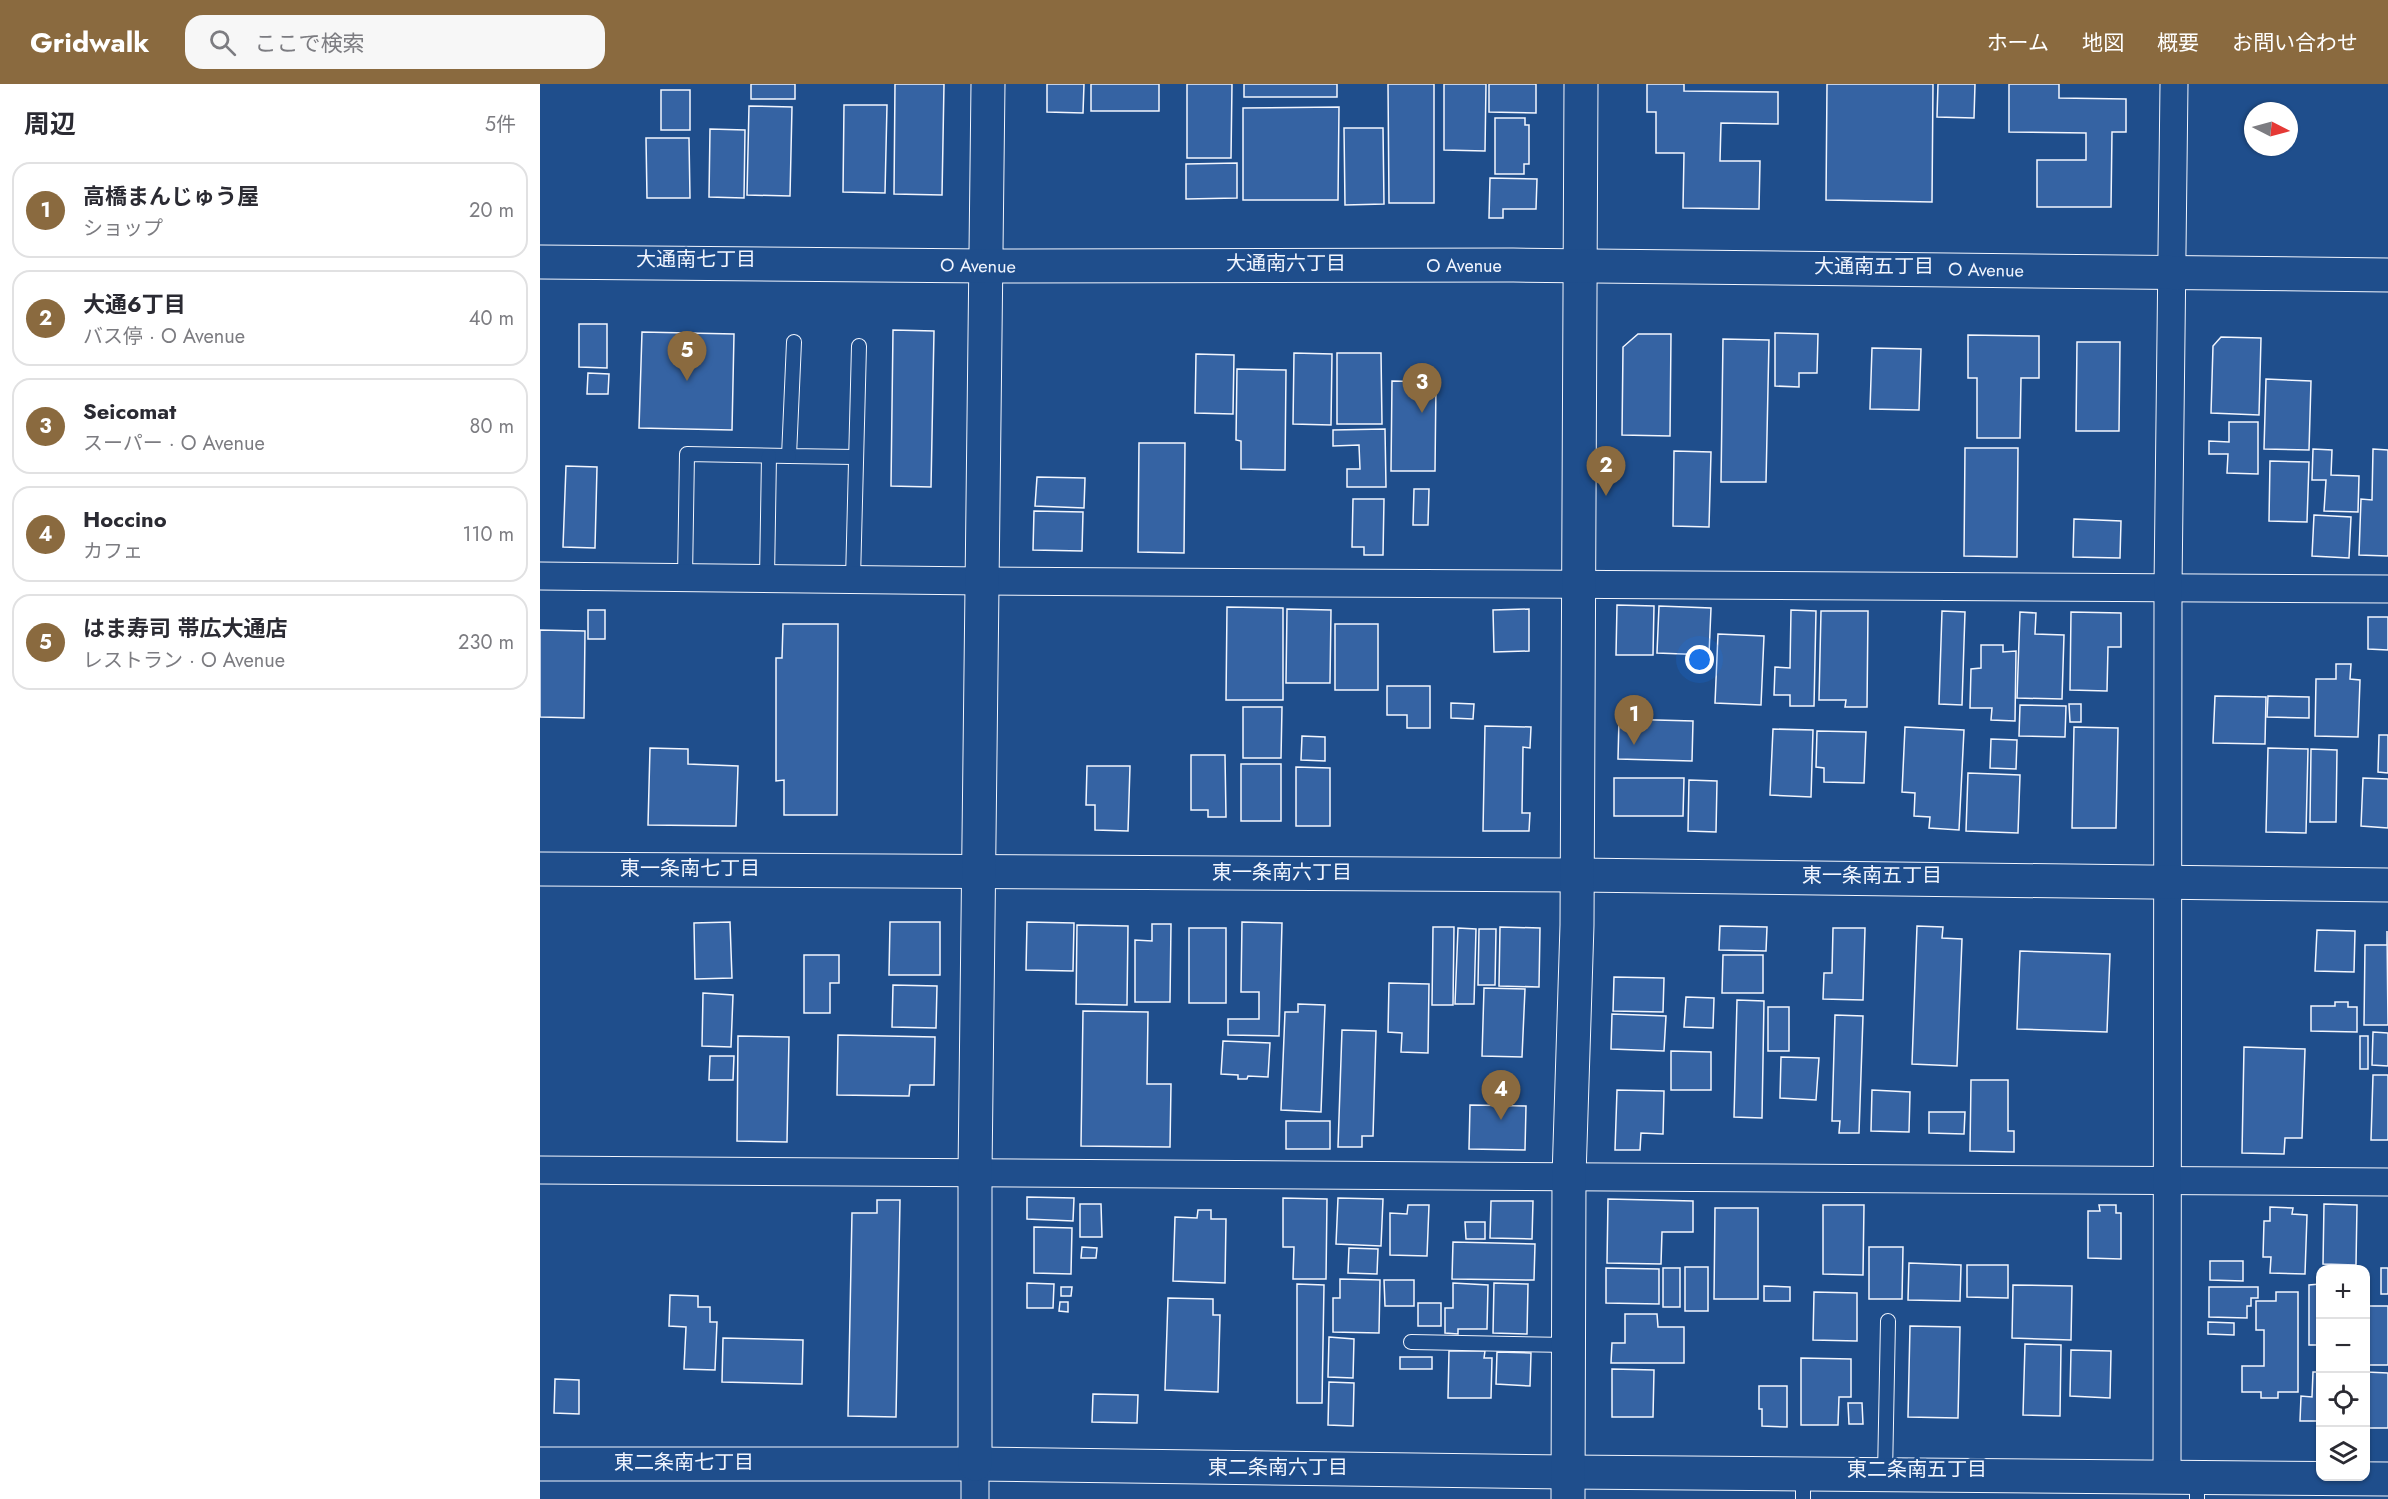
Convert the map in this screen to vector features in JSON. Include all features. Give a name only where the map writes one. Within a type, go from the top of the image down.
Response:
[{"type":"main road","points":[[975,1464],[975,1173],[987,84]]},
{"type":"main road","points":[[1568,1486],[1569,1177],[1577,875],[1581,84]]},
{"type":"main road","name":"O Avenue","points":[[540,262],[986,267],[1581,266],[2388,275]]},
{"type":"main road","points":[[540,869],[1577,875],[2388,885]]},
{"type":"main road","points":[[540,1464],[975,1464],[1568,1486],[1803,1487],[1886,1475],[2340,1489],[2388,1479]]},
{"type":"street","points":[[2174,84],[2168,586],[2166,1181],[2187,1485]]},
{"type":"street","points":[[540,576],[983,581],[2388,589]]},
{"type":"street","points":[[540,1170],[2388,1182]]},
{"type":"street","points":[[975,1464],[975,1499]]},
{"type":"lane","points":[[789,456],[794,342]]},
{"type":"lane","points":[[853,579],[859,346]]},
{"type":"lane","points":[[685,577],[687,454],[855,457]]},
{"type":"lane","points":[[767,578],[769,456]]},
{"type":"lane","points":[[1886,1475],[1888,1320]]},
{"type":"lane","points":[[1411,1342],[1568,1345]]},
{"type":"building","points":[[751,84],[795,84],[795,99],[751,99]]},
{"type":"building","points":[[895,84],[944,84],[942,195],[894,194]]},
{"type":"building","points":[[1047,84],[1084,84],[1083,113],[1047,112]]},
{"type":"building","points":[[1091,84],[1159,84],[1159,111],[1091,111]]},
{"type":"building","points":[[1187,84],[1232,84],[1231,158],[1187,158]]},
{"type":"building","points":[[1244,84],[1337,84],[1337,97],[1244,97]]},
{"type":"building","points":[[1388,84],[1434,84],[1434,203],[1389,203]]},
{"type":"building","points":[[1444,84],[1486,84],[1485,151],[1444,150]]},
{"type":"building","points":[[1489,84],[1536,84],[1536,113],[1489,112]]},
{"type":"building","points":[[1647,84],[1684,84],[1684,91],[1778,92],[1778,124],[1721,123],[1720,161],[1760,161],[1759,209],[1683,208],[1684,153],[1656,153],[1656,112],[1647,112]]},
{"type":"building","points":[[1827,84],[1933,84],[1932,202],[1826,200]]},
{"type":"building","points":[[1938,84],[1975,84],[1974,118],[1937,117]]},
{"type":"building","points":[[2009,84],[2059,84],[2059,98],[2126,99],[2126,132],[2112,132],[2111,207],[2037,207],[2037,160],[2086,160],[2086,133],[2009,132]]},
{"type":"building","points":[[661,90],[690,90],[690,130],[661,130]]},
{"type":"building","points":[[844,105],[887,105],[885,193],[843,192]]},
{"type":"building","points":[[749,106],[792,107],[790,196],[747,195]]},
{"type":"building","points":[[1339,107],[1338,200],[1243,200],[1243,108]]},
{"type":"building","points":[[1495,118],[1525,118],[1525,125],[1529,125],[1529,164],[1524,164],[1524,174],[1495,174]]},
{"type":"building","points":[[1344,128],[1383,128],[1384,204],[1345,205]]},
{"type":"building","points":[[710,129],[745,130],[744,198],[709,197]]},
{"type":"building","points":[[646,138],[689,138],[690,198],[647,198]]},
{"type":"building","points":[[1237,163],[1237,198],[1186,199],[1186,164]]},
{"type":"building","points":[[1490,178],[1537,179],[1536,209],[1503,209],[1503,218],[1489,218]]},
{"type":"building","points":[[579,324],[607,324],[607,368],[579,367]]},
{"type":"building","points":[[893,330],[934,331],[931,487],[891,486]]},
{"type":"building","points":[[642,332],[734,334],[732,430],[639,428]]},
{"type":"building","points":[[1775,333],[1818,334],[1817,373],[1799,373],[1799,387],[1775,386]]},
{"type":"building","points":[[1638,334],[1671,334],[1670,436],[1622,435],[1623,347]]},
{"type":"building","points":[[1968,335],[2039,336],[2039,378],[2021,378],[2020,438],[1977,438],[1977,378],[1968,378]]},
{"type":"building","points":[[2221,337],[2261,338],[2259,415],[2211,413],[2213,346]]},
{"type":"building","points":[[1723,339],[1769,340],[1766,482],[1721,482]]},
{"type":"building","points":[[2077,342],[2120,342],[2119,431],[2076,431]]},
{"type":"building","points":[[1872,348],[1921,349],[1919,410],[1870,409]]},
{"type":"building","points":[[1294,353],[1332,354],[1331,425],[1293,424]]},
{"type":"building","points":[[1337,353],[1381,353],[1382,424],[1337,424]]},
{"type":"building","points":[[1196,354],[1234,355],[1233,414],[1195,413]]},
{"type":"building","points":[[1237,369],[1286,370],[1285,470],[1241,469],[1241,441],[1236,440]]},
{"type":"building","points":[[588,373],[609,374],[608,394],[587,394]]},
{"type":"building","points":[[2266,379],[2311,381],[2309,450],[2264,449]]},
{"type":"building","points":[[1392,381],[1436,382],[1435,471],[1391,471]]},
{"type":"building","points":[[2229,422],[2258,422],[2258,474],[2227,473],[2228,454],[2209,454],[2209,441],[2229,442]]},
{"type":"building","points":[[1385,429],[1386,487],[1347,487],[1347,469],[1360,469],[1359,445],[1333,446],[1333,430]]},
{"type":"building","points":[[1139,443],[1185,443],[1184,553],[1138,552]]},
{"type":"building","points":[[1965,448],[2018,448],[2017,557],[1964,556]]},
{"type":"building","points":[[2313,449],[2332,450],[2331,475],[2359,476],[2358,512],[2324,511],[2326,480],[2312,480]]},
{"type":"building","points":[[2373,449],[2388,450],[2388,556],[2359,555],[2361,499],[2372,500]]},
{"type":"building","points":[[1674,451],[1711,452],[1709,527],[1673,526]]},
{"type":"building","points":[[2270,461],[2309,462],[2307,522],[2269,521]]},
{"type":"building","points":[[566,466],[597,467],[595,548],[563,547]]},
{"type":"building","points":[[1037,477],[1085,478],[1084,508],[1035,506]]},
{"type":"building","points":[[1414,489],[1429,489],[1428,525],[1413,525]]},
{"type":"building","points":[[1353,499],[1384,499],[1383,555],[1364,555],[1364,547],[1352,547]]},
{"type":"building","points":[[1034,511],[1083,512],[1082,551],[1033,550]]},
{"type":"building","points":[[2314,515],[2351,517],[2349,558],[2312,556]]},
{"type":"building","points":[[2074,519],[2121,521],[2120,558],[2073,557]]},
{"type":"building","points":[[1617,605],[1654,606],[1653,655],[1616,655]]},
{"type":"building","points":[[1659,606],[1711,608],[1709,655],[1657,653]]},
{"type":"building","points":[[1227,607],[1283,608],[1283,700],[1226,700]]},
{"type":"building","points":[[1287,609],[1331,610],[1330,683],[1286,683]]},
{"type":"building","points":[[1529,609],[1529,651],[1494,652],[1493,610]]},
{"type":"building","points":[[588,610],[605,610],[605,639],[588,639]]},
{"type":"building","points":[[1791,610],[1816,611],[1814,706],[1790,706],[1790,695],[1774,695],[1775,667],[1790,668]]},
{"type":"building","points":[[1821,611],[1868,611],[1867,707],[1845,707],[1846,700],[1819,700]]},
{"type":"building","points":[[1942,611],[1965,612],[1962,705],[1939,704]]},
{"type":"building","points":[[2020,612],[2036,613],[2035,634],[2064,635],[2062,699],[2017,698]]},
{"type":"building","points":[[2071,612],[2121,613],[2121,647],[2108,647],[2107,691],[2070,690]]},
{"type":"building","points":[[2368,617],[2388,617],[2388,650],[2368,649]]},
{"type":"building","points":[[783,624],[838,624],[837,815],[784,815],[784,780],[776,781],[776,658],[782,658]]},
{"type":"building","points":[[1335,624],[1378,624],[1378,690],[1335,690]]},
{"type":"building","points":[[540,630],[585,631],[584,718],[540,717]]},
{"type":"building","points":[[1718,634],[1764,636],[1761,705],[1715,703]]},
{"type":"building","points":[[1981,645],[2003,645],[2003,652],[2016,651],[2015,721],[1991,720],[1992,708],[1970,708],[1971,669],[1981,668]]},
{"type":"building","points":[[2336,664],[2351,664],[2350,679],[2360,680],[2358,737],[2315,736],[2316,679],[2336,679]]},
{"type":"building","points":[[1387,686],[1430,686],[1430,728],[1407,728],[1407,715],[1387,715]]},
{"type":"building","points":[[2215,696],[2266,697],[2265,744],[2213,743]]},
{"type":"building","points":[[2268,696],[2309,697],[2309,718],[2267,717]]},
{"type":"building","points":[[1451,703],[1474,704],[1473,719],[1451,718]]},
{"type":"building","points":[[2069,704],[2081,704],[2081,722],[2070,722]]},
{"type":"building","points":[[2020,705],[2066,706],[2065,737],[2019,736]]},
{"type":"building","points":[[1243,707],[1282,707],[1281,758],[1243,758]]},
{"type":"building","points":[[1619,719],[1693,721],[1692,761],[1618,759]]},
{"type":"building","points":[[1485,726],[1531,727],[1530,748],[1523,747],[1522,813],[1530,813],[1529,831],[1483,831]]},
{"type":"building","points":[[1905,727],[1964,730],[1959,830],[1929,828],[1930,817],[1914,816],[1915,793],[1902,792]]},
{"type":"building","points":[[2074,727],[2118,728],[2116,828],[2072,828]]},
{"type":"building","points":[[1773,729],[1813,730],[1811,797],[1770,795]]},
{"type":"building","points":[[1817,731],[1866,732],[1864,783],[1824,782],[1824,768],[1816,767]]},
{"type":"building","points":[[2379,735],[2388,735],[2388,773],[2378,772]]},
{"type":"building","points":[[1302,736],[1325,737],[1325,761],[1301,760]]},
{"type":"building","points":[[1991,739],[2017,740],[2016,769],[1990,768]]},
{"type":"building","points":[[650,748],[688,749],[688,764],[738,766],[736,826],[648,825]]},
{"type":"building","points":[[2268,748],[2308,749],[2306,833],[2266,832]]},
{"type":"building","points":[[2311,749],[2337,750],[2336,822],[2310,822]]},
{"type":"building","points":[[1191,755],[1225,755],[1226,817],[1208,817],[1208,810],[1191,810]]},
{"type":"building","points":[[1241,764],[1281,764],[1281,821],[1241,821]]},
{"type":"building","points":[[1087,766],[1130,766],[1128,831],[1095,830],[1095,805],[1086,805]]},
{"type":"building","points":[[1296,767],[1330,768],[1330,826],[1296,826]]},
{"type":"building","points":[[1968,773],[2020,775],[2018,833],[1966,831]]},
{"type":"building","points":[[1614,778],[1684,778],[1683,816],[1614,816]]},
{"type":"building","points":[[2363,778],[2388,779],[2388,828],[2361,826]]},
{"type":"building","points":[[1689,780],[1717,781],[1716,832],[1688,831]]},
{"type":"building","points":[[730,922],[732,978],[695,979],[694,923]]},
{"type":"building","points":[[890,922],[940,922],[940,975],[889,975]]},
{"type":"building","points":[[1027,922],[1074,923],[1073,971],[1026,970]]},
{"type":"building","points":[[1242,922],[1282,923],[1279,1036],[1228,1035],[1228,1019],[1259,1019],[1259,992],[1241,992]]},
{"type":"building","points":[[1152,924],[1171,924],[1170,1002],[1135,1002],[1135,940],[1152,941]]},
{"type":"building","points":[[1077,925],[1128,926],[1127,1005],[1076,1004]]},
{"type":"building","points":[[1720,926],[1767,927],[1766,951],[1719,950]]},
{"type":"building","points":[[1917,926],[1943,927],[1942,938],[1962,939],[1957,1066],[1912,1064]]},
{"type":"building","points":[[1433,927],[1454,927],[1453,1005],[1432,1005]]},
{"type":"building","points":[[1500,927],[1540,928],[1539,987],[1499,986]]},
{"type":"building","points":[[1189,928],[1226,928],[1226,1003],[1189,1003]]},
{"type":"building","points":[[1458,928],[1476,929],[1474,1004],[1455,1004]]},
{"type":"building","points":[[1833,928],[1865,928],[1863,1000],[1823,999],[1824,973],[1832,973]]},
{"type":"building","points":[[1479,929],[1496,929],[1495,985],[1478,985]]},
{"type":"building","points":[[2317,930],[2355,931],[2354,972],[2315,971]]},
{"type":"building","points":[[2387,931],[2388,1025],[2364,1025],[2365,945],[2387,945]]},
{"type":"building","points":[[2020,951],[2110,954],[2107,1032],[2017,1029]]},
{"type":"building","points":[[804,955],[839,955],[839,983],[830,983],[830,1013],[804,1013]]},
{"type":"building","points":[[1723,955],[1763,955],[1763,993],[1722,993]]},
{"type":"building","points":[[1614,977],[1664,978],[1663,1012],[1613,1011]]},
{"type":"building","points":[[1389,983],[1429,984],[1428,1053],[1401,1052],[1402,1033],[1388,1032]]},
{"type":"building","points":[[893,985],[937,986],[936,1028],[892,1027]]},
{"type":"building","points":[[1484,988],[1525,989],[1522,1057],[1482,1056]]},
{"type":"building","points":[[703,993],[733,995],[731,1047],[702,1046]]},
{"type":"building","points":[[1686,997],[1714,998],[1713,1028],[1684,1027]]},
{"type":"building","points":[[1737,1000],[1764,1001],[1762,1118],[1734,1117]]},
{"type":"building","points":[[2335,1002],[2348,1002],[2348,1007],[2357,1007],[2357,1032],[2311,1031],[2311,1006],[2335,1006]]},
{"type":"building","points":[[1298,1004],[1325,1005],[1321,1112],[1281,1110],[1285,1012],[1298,1012]]},
{"type":"building","points":[[1768,1007],[1789,1007],[1789,1051],[1768,1051]]},
{"type":"building","points":[[1083,1011],[1148,1012],[1147,1084],[1171,1084],[1170,1147],[1081,1146]]},
{"type":"building","points":[[1612,1014],[1666,1016],[1664,1051],[1611,1049]]},
{"type":"building","points":[[1835,1015],[1863,1016],[1859,1133],[1839,1133],[1840,1121],[1832,1121]]},
{"type":"building","points":[[1342,1030],[1376,1031],[1373,1136],[1362,1136],[1362,1147],[1338,1147]]},
{"type":"building","points":[[2373,1032],[2388,1033],[2388,1066],[2372,1065]]},
{"type":"building","points":[[838,1035],[935,1037],[934,1085],[910,1085],[909,1096],[837,1095]]},
{"type":"building","points":[[738,1036],[789,1037],[787,1142],[737,1141]]},
{"type":"building","points":[[2360,1036],[2368,1036],[2368,1069],[2360,1069]]},
{"type":"building","points":[[1223,1041],[1270,1043],[1268,1077],[1248,1076],[1247,1079],[1238,1079],[1238,1075],[1221,1074]]},
{"type":"building","points":[[2244,1047],[2305,1049],[2302,1138],[2285,1138],[2284,1154],[2242,1153]]},
{"type":"building","points":[[1671,1051],[1711,1052],[1711,1090],[1671,1090]]},
{"type":"building","points":[[710,1056],[734,1056],[733,1080],[709,1080]]},
{"type":"building","points":[[1781,1057],[1819,1058],[1816,1100],[1780,1098]]},
{"type":"building","points":[[2373,1075],[2388,1075],[2388,1140],[2371,1140]]},
{"type":"building","points":[[1971,1080],[2008,1080],[2008,1131],[2014,1131],[2014,1152],[1970,1151]]},
{"type":"building","points":[[1617,1090],[1664,1091],[1663,1134],[1641,1133],[1640,1150],[1615,1150]]},
{"type":"building","points":[[1872,1090],[1910,1092],[1909,1132],[1871,1131]]},
{"type":"building","points":[[1470,1105],[1526,1106],[1525,1150],[1469,1149]]},
{"type":"building","points":[[1929,1112],[1965,1112],[1964,1134],[1929,1133]]},
{"type":"building","points":[[1286,1121],[1330,1121],[1330,1149],[1286,1149]]},
{"type":"building","points":[[1027,1197],[1074,1198],[1073,1221],[1027,1219]]},
{"type":"building","points":[[1283,1198],[1327,1199],[1326,1279],[1293,1279],[1294,1247],[1283,1247]]},
{"type":"building","points":[[1338,1198],[1383,1199],[1381,1246],[1336,1244]]},
{"type":"building","points":[[1608,1199],[1693,1201],[1693,1232],[1662,1232],[1661,1264],[1607,1263]]},
{"type":"building","points":[[877,1200],[900,1200],[896,1417],[848,1416],[852,1213],[877,1213]]},
{"type":"building","points":[[1491,1201],[1533,1201],[1532,1239],[1490,1238]]},
{"type":"building","points":[[1080,1204],[1101,1204],[1102,1237],[1080,1237]]},
{"type":"building","points":[[2324,1204],[2357,1205],[2356,1265],[2323,1264]]},
{"type":"building","points":[[1408,1205],[1429,1205],[1427,1256],[1390,1255],[1390,1213],[1407,1214]]},
{"type":"building","points":[[1823,1205],[1864,1205],[1863,1275],[1823,1274]]},
{"type":"building","points":[[2099,1205],[2116,1205],[2116,1213],[2121,1213],[2121,1259],[2088,1258],[2088,1211],[2100,1211]]},
{"type":"building","points":[[2270,1207],[2293,1208],[2292,1214],[2307,1215],[2305,1274],[2270,1273],[2271,1257],[2263,1257],[2264,1221],[2270,1221]]},
{"type":"building","points":[[1715,1208],[1758,1208],[1758,1299],[1714,1299]]},
{"type":"building","points":[[1198,1210],[1211,1210],[1211,1219],[1226,1219],[1225,1283],[1173,1281],[1175,1217],[1197,1218]]},
{"type":"building","points":[[1465,1222],[1485,1222],[1485,1239],[1466,1239]]},
{"type":"building","points":[[1034,1227],[1072,1228],[1071,1274],[1034,1273]]},
{"type":"building","points":[[1453,1242],[1535,1244],[1534,1280],[1452,1279]]},
{"type":"building","points":[[1082,1247],[1097,1248],[1096,1258],[1081,1258]]},
{"type":"building","points":[[1869,1247],[1903,1247],[1902,1299],[1869,1299]]},
{"type":"building","points":[[1349,1248],[1378,1249],[1377,1274],[1348,1273]]},
{"type":"building","points":[[2210,1261],[2243,1261],[2243,1281],[2210,1280]]},
{"type":"building","points":[[1909,1263],[1961,1265],[1960,1301],[1908,1300]]},
{"type":"building","points":[[1967,1265],[2008,1265],[2008,1298],[1967,1297]]},
{"type":"building","points":[[1685,1267],[1708,1267],[1708,1311],[1685,1311]]},
{"type":"building","points":[[1606,1268],[1659,1269],[1659,1304],[1606,1303]]},
{"type":"building","points":[[1663,1268],[1680,1268],[1680,1307],[1663,1307]]},
{"type":"building","points":[[2381,1268],[2388,1268],[2388,1294],[2381,1294]]},
{"type":"building","points":[[1340,1279],[1380,1280],[1379,1333],[1333,1332],[1333,1298],[1340,1298]]},
{"type":"building","points":[[1384,1280],[1414,1280],[1414,1306],[1385,1306]]},
{"type":"building","points":[[1027,1283],[1054,1284],[1053,1308],[1027,1308]]},
{"type":"building","points":[[1453,1283],[1488,1285],[1487,1329],[1458,1329],[1458,1334],[1445,1333],[1445,1308],[1453,1308]]},
{"type":"building","points":[[1494,1283],[1528,1284],[1527,1334],[1493,1333]]},
{"type":"building","points":[[1297,1284],[1324,1285],[1322,1403],[1297,1403]]},
{"type":"building","points":[[2316,1284],[2316,1345],[2309,1345],[2309,1285]]},
{"type":"building","points":[[2013,1285],[2072,1286],[2071,1340],[2012,1338]]},
{"type":"building","points":[[1764,1286],[1790,1287],[1790,1301],[1764,1301]]},
{"type":"building","points":[[1061,1287],[1072,1287],[1071,1296],[1061,1296]]},
{"type":"building","points":[[2209,1287],[2258,1287],[2258,1298],[2251,1298],[2251,1306],[2247,1306],[2247,1318],[2209,1317]]},
{"type":"building","points":[[1814,1292],[1857,1293],[1857,1341],[1813,1340]]},
{"type":"building","points":[[2276,1292],[2298,1292],[2298,1392],[2278,1392],[2278,1398],[2261,1398],[2261,1392],[2242,1392],[2242,1366],[2264,1366],[2264,1330],[2256,1330],[2256,1301],[2276,1301]]},
{"type":"building","points":[[670,1295],[698,1296],[698,1307],[710,1307],[710,1322],[717,1322],[715,1370],[684,1369],[686,1327],[669,1326]]},
{"type":"building","points":[[1168,1298],[1213,1299],[1213,1315],[1220,1315],[1218,1392],[1165,1390]]},
{"type":"building","points":[[1060,1302],[1068,1302],[1068,1312],[1059,1311]]},
{"type":"building","points":[[1418,1303],[1441,1303],[1441,1326],[1418,1326]]},
{"type":"building","points":[[2370,1306],[2388,1306],[2388,1365],[2370,1365]]},
{"type":"building","points":[[1625,1314],[1657,1314],[1658,1327],[1684,1327],[1684,1363],[1611,1363],[1612,1343],[1625,1343]]},
{"type":"building","points":[[2208,1322],[2234,1323],[2234,1335],[2208,1334]]},
{"type":"building","points":[[1910,1326],[1960,1327],[1958,1418],[1908,1417]]},
{"type":"building","points":[[1329,1337],[1354,1339],[1353,1378],[1328,1377]]},
{"type":"building","points":[[723,1338],[803,1340],[802,1384],[722,1382]]},
{"type":"building","points":[[2025,1344],[2061,1345],[2060,1416],[2023,1415]]},
{"type":"building","points":[[2071,1350],[2111,1351],[2110,1398],[2070,1396]]},
{"type":"building","points":[[1449,1351],[1485,1351],[1484,1358],[1492,1358],[1491,1398],[1448,1398]]},
{"type":"building","points":[[1497,1352],[1531,1353],[1530,1386],[1496,1384]]},
{"type":"building","points":[[1400,1357],[1432,1357],[1432,1369],[1400,1369]]},
{"type":"building","points":[[1801,1358],[1851,1359],[1851,1397],[1839,1397],[1838,1425],[1801,1425]]},
{"type":"building","points":[[1612,1369],[1654,1370],[1653,1417],[1612,1417]]},
{"type":"building","points":[[2313,1372],[2316,1372],[2316,1421],[2300,1421],[2301,1396],[2312,1397]]},
{"type":"building","points":[[2370,1372],[2388,1373],[2388,1428],[2370,1428]]},
{"type":"building","points":[[555,1379],[579,1380],[579,1414],[554,1413]]},
{"type":"building","points":[[1329,1382],[1354,1383],[1353,1426],[1328,1425]]},
{"type":"building","points":[[1759,1386],[1787,1386],[1787,1427],[1762,1426]]},
{"type":"building","points":[[1093,1394],[1138,1395],[1137,1423],[1092,1422]]},
{"type":"building","points":[[1848,1403],[1862,1403],[1863,1424],[1849,1424]]},
{"type":"place","name":"はま寿司 帯広大通店","points":[[687,381]]},
{"type":"place","name":"Seicomat","points":[[1422,413]]},
{"type":"place","name":"大通6丁目","points":[[1606,496]]},
{"type":"place","name":"高橋まんじゅう屋","points":[[1634,745]]},
{"type":"place","name":"Hoccino","points":[[1501,1120]]},
{"type":"district","name":"大通南七丁目","points":[[696,259]]},
{"type":"district","name":"大通南六丁目","points":[[1286,263]]},
{"type":"district","name":"大通南五丁目","points":[[1874,266]]},
{"type":"district","name":"東一条南七丁目","points":[[690,868]]},
{"type":"district","name":"東一条南六丁目","points":[[1282,872]]},
{"type":"district","name":"東一条南五丁目","points":[[1872,875]]},
{"type":"district","name":"東二条南七丁目","points":[[684,1462]]},
{"type":"district","name":"東二条南六丁目","points":[[1278,1467]]},
{"type":"district","name":"東二条南五丁目","points":[[1917,1469]]}]
